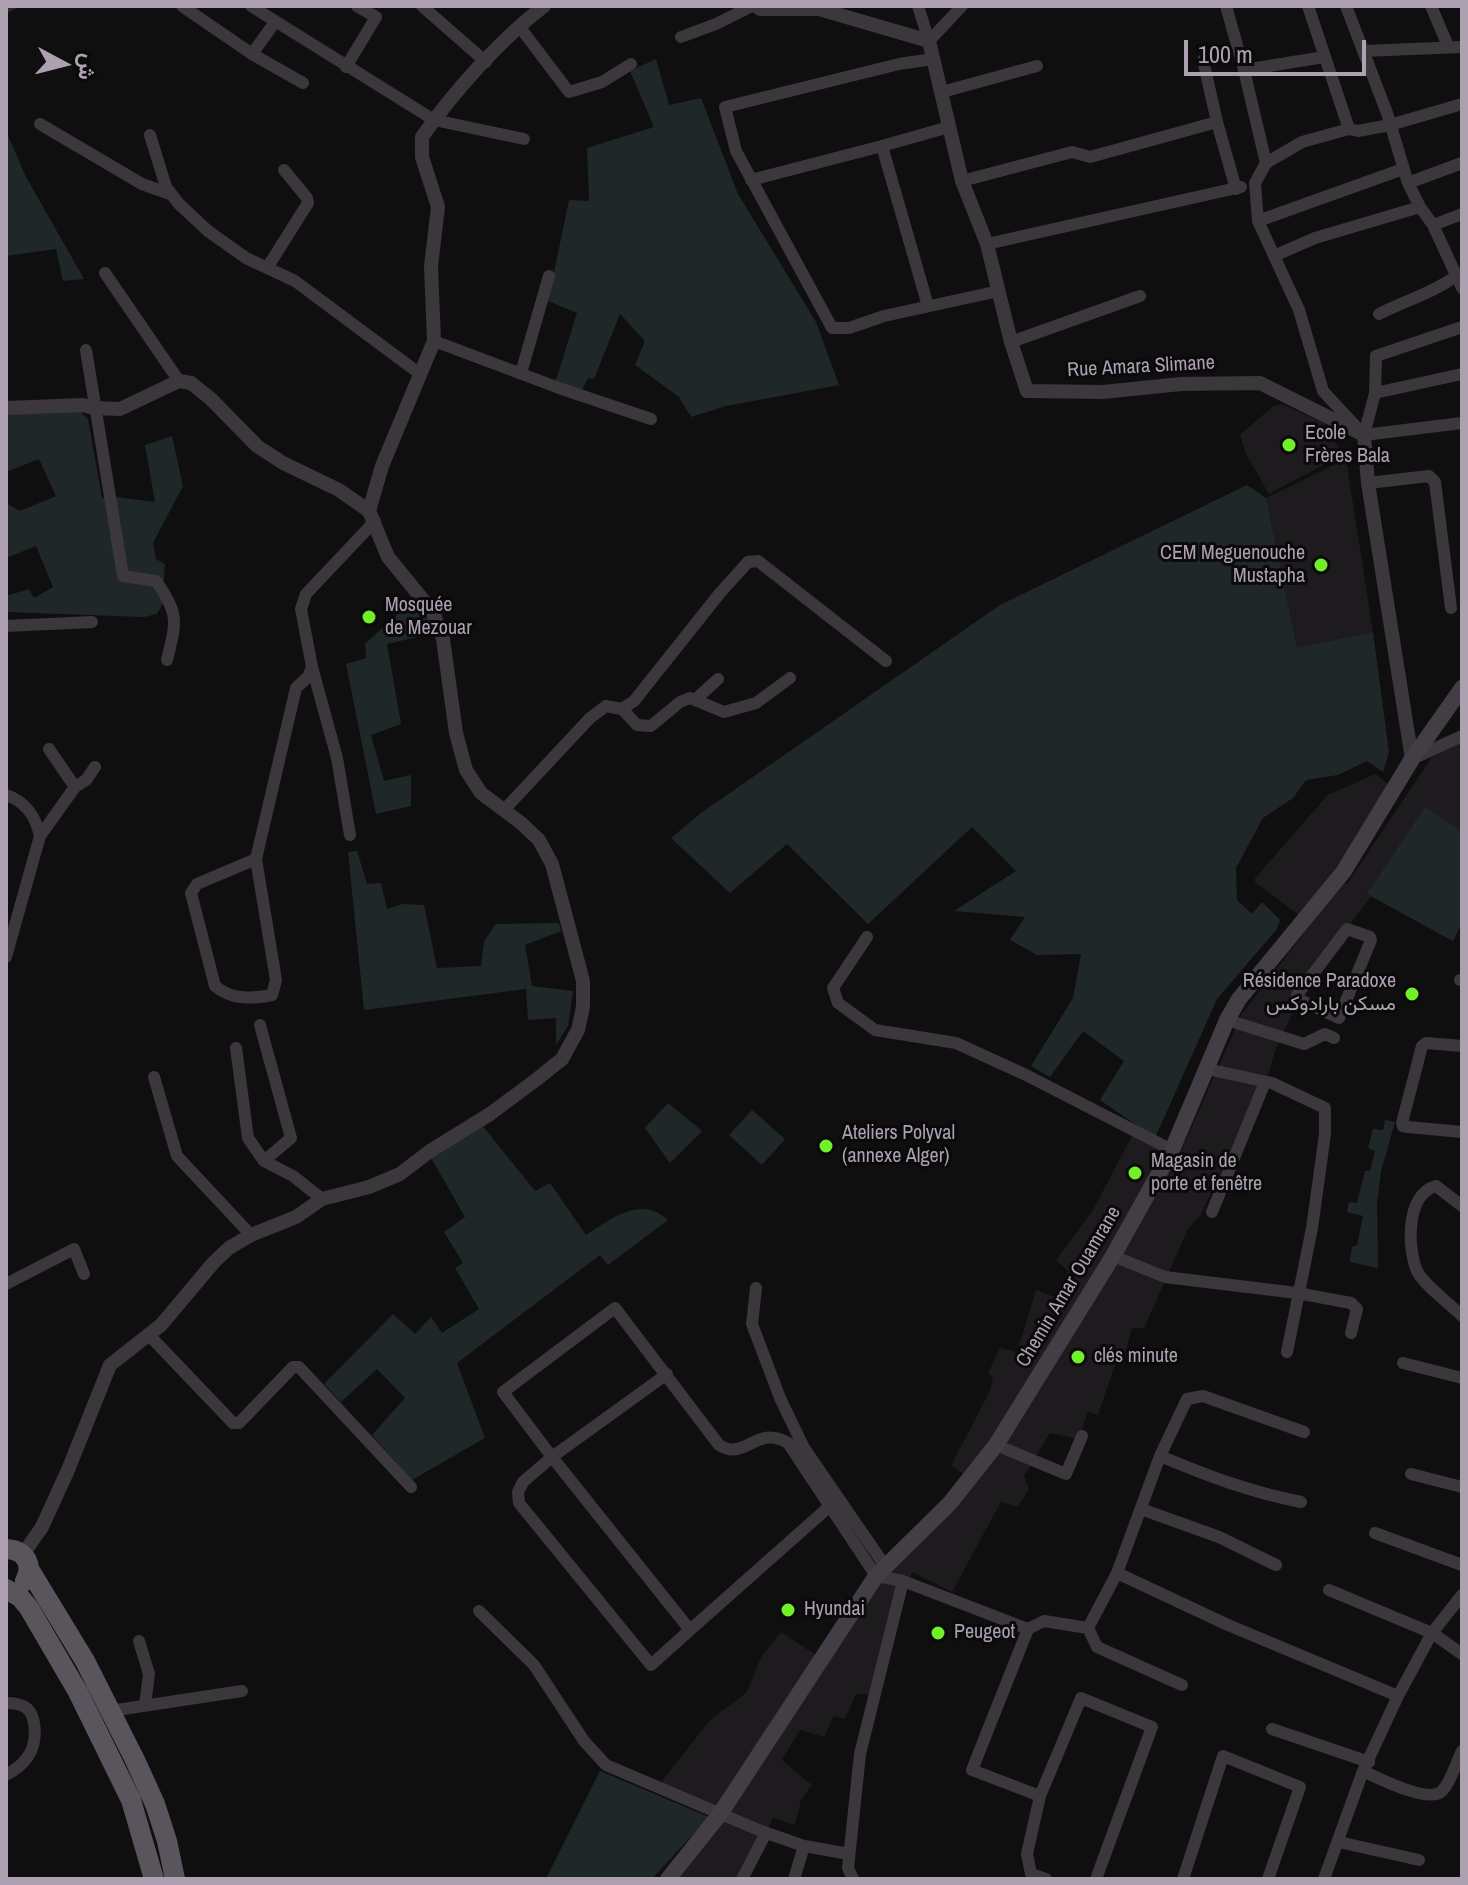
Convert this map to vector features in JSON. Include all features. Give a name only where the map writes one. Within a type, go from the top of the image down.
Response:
[{"type":"highway","points":[[6,1588],[21,1585],[27,1578],[16,1552]]},
{"type":"highway","points":[[16,1552],[85,1661],[110,1711],[155,1804],[175,1879]]},
{"type":"highway","points":[[6,1588],[29,1608],[78,1692],[131,1800],[154,1879]]},
{"type":"main road","name":"Chemin Amar Ouamrane","points":[[668,1879],[720,1814],[880,1571],[950,1503],[996,1445],[1113,1256],[1172,1150],[1227,1020],[1239,999],[1344,871],[1412,759],[1462,688]]},
{"type":"street","points":[[182,6],[252,54],[303,83]]},
{"type":"street","points":[[251,6],[434,120],[524,139]]},
{"type":"street","points":[[357,6],[376,17]]},
{"type":"street","points":[[346,67],[386,6]]},
{"type":"street","points":[[422,6],[486,62]]},
{"type":"street","points":[[350,835],[337,758],[312,667],[301,609],[306,594],[372,516],[382,466],[434,341],[431,266],[438,207],[422,157],[422,137],[519,26],[544,6]]},
{"type":"street","points":[[681,37],[754,6],[760,9],[819,9],[929,41]]},
{"type":"street","points":[[918,6],[929,41]]},
{"type":"street","points":[[929,41],[962,6]]},
{"type":"street","points":[[1226,6],[1266,163]]},
{"type":"street","points":[[1308,6],[1349,129]]},
{"type":"street","points":[[1346,6],[1408,183],[1458,272],[1442,286],[1379,314]]},
{"type":"street","points":[[1363,51],[1455,46],[1431,6]]},
{"type":"street","points":[[252,54],[275,22]]},
{"type":"street","points":[[519,26],[569,92],[602,82],[631,64]]},
{"type":"street","name":"Rue Amara Slimane","points":[[929,41],[962,181],[987,244],[1011,342],[1027,391],[1103,392],[1181,384],[1260,383],[1364,435]]},
{"type":"street","points":[[1244,70],[1324,57]]},
{"type":"street","points":[[933,59],[899,64],[725,107],[736,151],[832,328],[849,328],[884,316],[999,291]]},
{"type":"street","points":[[1203,60],[1236,189]]},
{"type":"street","points":[[942,92],[1037,66]]},
{"type":"street","points":[[1364,435],[1323,391],[1299,310],[1258,221],[1255,183],[1266,163],[1302,142],[1349,129],[1358,131],[1390,125],[1462,104]]},
{"type":"street","points":[[962,181],[1072,152],[1090,157],[1217,122]]},
{"type":"street","points":[[40,124],[142,184],[172,195]]},
{"type":"street","points":[[751,180],[949,127]]},
{"type":"street","points":[[150,135],[166,187],[208,231],[246,258],[295,281],[420,374]]},
{"type":"street","points":[[882,146],[928,306]]},
{"type":"street","points":[[1408,183],[1462,163]]},
{"type":"street","points":[[1258,221],[1403,169]]},
{"type":"street","points":[[267,268],[308,203],[284,170]]},
{"type":"street","points":[[987,244],[1255,183]]},
{"type":"street","points":[[1274,256],[1315,238],[1420,207]]},
{"type":"street","points":[[1433,225],[1462,214]]},
{"type":"street","points":[[105,273],[179,381]]},
{"type":"street","points":[[521,373],[549,276]]},
{"type":"street","points":[[1011,342],[1140,296]]},
{"type":"street","points":[[1462,327],[1376,356],[1375,393],[1364,435],[1368,483],[1412,759],[1462,736]]},
{"type":"street","points":[[434,341],[651,419]]},
{"type":"street","points":[[86,350],[123,576],[156,581],[167,596],[176,622],[167,660]]},
{"type":"street","points":[[1375,393],[1462,374]]},
{"type":"street","points":[[6,408],[83,405],[120,409],[179,381],[191,383],[257,446],[283,463],[339,490],[372,516],[388,557],[433,612],[443,639],[456,733],[466,770],[481,793],[539,840],[552,864],[583,981],[583,1007],[578,1030],[562,1059],[490,1114],[430,1151],[400,1174],[369,1187],[322,1199],[296,1217],[251,1235],[229,1248],[161,1325],[110,1365],[42,1527],[16,1552]]},
{"type":"street","points":[[1364,435],[1462,423]]},
{"type":"street","points":[[1368,483],[1429,476],[1435,482],[1451,608]]},
{"type":"street","points":[[622,709],[634,701],[748,562],[758,561],[886,661]]},
{"type":"street","points":[[6,626],[92,622]]},
{"type":"street","points":[[256,859],[197,884],[191,893],[215,986],[224,994],[253,999],[272,995],[276,980],[256,859],[296,688],[308,677],[312,667]]},
{"type":"street","points":[[504,810],[590,718],[606,706],[622,709],[637,725],[651,726],[680,702],[690,698],[724,712],[743,708],[766,697],[790,678]]},
{"type":"street","points":[[696,699],[718,679]]},
{"type":"street","points":[[49,749],[75,787]]},
{"type":"street","points":[[6,957],[40,836],[75,787],[86,780],[95,767]]},
{"type":"street","points":[[6,795],[19,799],[37,822],[40,836]]},
{"type":"street","points":[[1347,929],[1351,929],[1371,940],[1339,1018],[1298,999],[1297,995],[1347,929]]},
{"type":"street","points":[[867,937],[833,988],[838,1003],[875,1030],[956,1043],[1172,1150]]},
{"type":"street","points":[[1227,1020],[1304,1044],[1325,1034],[1334,1038]]},
{"type":"street","points":[[260,1025],[291,1138],[264,1161]]},
{"type":"street","points":[[1462,1046],[1431,1043],[1422,1046],[1402,1123],[1408,1127],[1462,1132]]},
{"type":"street","points":[[236,1048],[248,1138],[264,1161],[293,1176],[322,1199]]},
{"type":"street","points":[[1207,1069],[1272,1083],[1325,1108],[1325,1134],[1312,1228],[1287,1352]]},
{"type":"street","points":[[154,1077],[177,1156],[251,1235]]},
{"type":"street","points":[[1212,1212],[1265,1082]]},
{"type":"street","points":[[1462,1206],[1436,1186],[1427,1190],[1412,1215],[1412,1253],[1418,1273],[1462,1316]]},
{"type":"street","points":[[6,1284],[74,1249],[84,1274]]},
{"type":"street","points":[[1113,1256],[1165,1277],[1297,1293],[1351,1303],[1357,1309],[1351,1333]]},
{"type":"street","points":[[756,1288],[752,1324],[780,1398],[804,1448],[880,1571]]},
{"type":"street","points":[[690,1630],[503,1392],[615,1308],[719,1445],[729,1451],[736,1450],[763,1437],[781,1438],[788,1443],[880,1571],[1028,1629]]},
{"type":"street","points":[[148,1334],[233,1423],[239,1423],[293,1367],[299,1367],[411,1487]]},
{"type":"street","points":[[1403,1363],[1462,1378]]},
{"type":"street","points":[[667,1374],[552,1457],[523,1482],[518,1492],[519,1503],[651,1665],[831,1505]]},
{"type":"street","points":[[1088,1628],[1117,1573],[1160,1456],[1187,1399],[1203,1396],[1304,1432]]},
{"type":"street","points":[[996,1445],[1066,1474],[1082,1436]]},
{"type":"street","points":[[1160,1456],[1226,1484],[1257,1494],[1301,1502]]},
{"type":"street","points":[[1411,1474],[1462,1487]]},
{"type":"street","points":[[1141,1509],[1219,1537],[1276,1565]]},
{"type":"street","points":[[1375,1533],[1462,1565]]},
{"type":"street","points":[[1117,1573],[1228,1625],[1398,1696]]},
{"type":"street","points":[[853,1879],[848,1868],[860,1754],[903,1581]]},
{"type":"street","points":[[1329,1590],[1432,1633],[1462,1654]]},
{"type":"street","points":[[1324,1879],[1366,1767],[1398,1696],[1432,1633],[1462,1595]]},
{"type":"street","points":[[479,1611],[534,1665],[584,1741],[606,1765],[761,1831],[804,1846],[849,1854]]},
{"type":"street","points":[[1040,1796],[972,1770],[1028,1629],[1044,1621],[1088,1628]]},
{"type":"street","points":[[1088,1628],[1097,1647],[1182,1685]]},
{"type":"street","points":[[139,1641],[149,1674],[145,1705]]},
{"type":"street","points":[[110,1711],[242,1691]]},
{"type":"street","points":[[1046,1879],[1031,1874],[1027,1854],[1040,1796],[1081,1698],[1152,1727],[1096,1879]]},
{"type":"street","points":[[6,1703],[24,1706],[32,1715],[35,1727],[34,1745],[28,1758],[12,1767],[6,1775]]},
{"type":"street","points":[[1272,1729],[1366,1767],[1424,1795],[1437,1795],[1444,1789],[1462,1751]]},
{"type":"street","points":[[1183,1879],[1223,1756],[1300,1787],[1268,1879]]},
{"type":"street","points":[[742,1879],[766,1833],[761,1831]]},
{"type":"street","points":[[1339,1842],[1419,1860]]},
{"type":"street","points":[[794,1879],[804,1846]]},
{"type":"shaded area","points":[[656,59],[669,105],[701,98],[738,194],[816,322],[839,385],[726,406],[691,417],[679,397],[635,365],[645,341],[620,314],[594,379],[588,378],[581,392],[555,383],[577,313],[548,301],[569,200],[589,201],[587,148],[654,127],[630,71]]},
{"type":"shaded area","points":[[6,131],[26,177],[84,279],[63,281],[56,249],[6,256]]},
{"type":"shaded area","name":"Ecole Frères Bala","points":[[1284,405],[1324,423],[1342,455],[1269,494],[1246,454],[1240,435],[1273,406]]},
{"type":"shaded area","points":[[78,409],[88,419],[102,498],[155,502],[145,445],[172,436],[183,486],[153,543],[156,559],[165,564],[162,605],[157,614],[144,617],[6,612],[6,596],[29,589],[34,598],[53,587],[36,546],[6,558],[6,503],[20,511],[56,496],[39,459],[6,472],[6,414]]},
{"type":"shaded area","name":"CEM Meguenouche Mustapha","points":[[1346,459],[1373,632],[1297,649],[1266,498]]},
{"type":"shaded area","points":[[1247,485],[1266,498],[1297,648],[1373,632],[1389,752],[1383,772],[1367,761],[1338,775],[1306,780],[1293,798],[1263,818],[1236,868],[1237,900],[1252,914],[1262,902],[1280,920],[1277,929],[1217,999],[1155,1138],[1100,1100],[1124,1061],[1083,1031],[1050,1077],[1031,1066],[1073,998],[1081,954],[1037,955],[1010,940],[1025,917],[954,911],[1016,871],[972,827],[868,924],[787,844],[730,893],[671,838],[701,813],[1000,605]]},
{"type":"shaded area","points":[[413,600],[427,614],[434,633],[387,644],[401,724],[371,735],[384,781],[411,775],[411,806],[376,814],[346,664],[366,658],[365,644]]},
{"type":"shaded area","points":[[1462,727],[1462,922],[1453,941],[1350,885],[1371,897],[1291,999],[1295,1008],[1268,1075],[1200,1216],[1188,1229],[1144,1328],[1132,1328],[1123,1363],[1116,1362],[1098,1415],[1088,1412],[1078,1439],[1050,1433],[1024,1476],[1029,1489],[1018,1507],[1001,1502],[952,1592],[912,1572],[877,1696],[856,1694],[845,1719],[834,1716],[824,1737],[800,1730],[782,1760],[812,1785],[801,1800],[795,1825],[773,1818],[742,1879],[675,1879],[722,1819],[658,1786],[710,1720],[747,1692],[761,1657],[781,1632],[825,1661],[879,1579],[974,1482],[951,1465],[990,1391],[993,1378],[988,1373],[1000,1348],[1017,1352],[1036,1290],[1055,1297],[1068,1271],[1056,1260],[1093,1210],[1135,1130],[1179,1155],[1242,1014],[1311,924],[1255,882],[1255,878],[1328,795],[1375,774],[1393,788],[1333,877],[1347,884],[1434,754],[1455,738]]},
{"type":"shaded area","points":[[1425,807],[1462,832],[1462,923],[1453,941],[1367,894]]},
{"type":"shaded area","points":[[357,851],[367,884],[381,883],[387,909],[402,904],[424,905],[437,968],[481,966],[484,941],[496,924],[559,923],[561,931],[525,945],[532,986],[573,991],[568,1026],[556,1045],[556,1018],[528,1020],[526,989],[364,1010],[348,852]]},
{"type":"shaded area","points":[[668,1103],[702,1131],[670,1163],[645,1128]]},
{"type":"shaded area","points":[[752,1110],[785,1139],[762,1165],[729,1135]]},
{"type":"shaded area","points":[[1385,1120],[1395,1122],[1381,1171],[1377,1204],[1378,1268],[1350,1262],[1363,1216],[1347,1212],[1349,1202],[1357,1203],[1365,1171],[1370,1171],[1375,1151],[1368,1148],[1373,1129],[1383,1130]]},
{"type":"shaded area","points":[[482,1125],[535,1191],[550,1183],[586,1235],[616,1216],[637,1209],[647,1209],[668,1220],[608,1265],[600,1255],[457,1363],[485,1438],[412,1480],[372,1435],[405,1398],[377,1369],[341,1402],[324,1384],[393,1314],[415,1334],[431,1317],[442,1333],[479,1309],[455,1268],[463,1263],[444,1232],[465,1217],[431,1158]]},
{"type":"shaded area","points":[[600,1771],[709,1817],[652,1879],[546,1879]]},
{"type":"waterway","points":[[6,11],[17,6]]},
{"type":"place","name":"Ecole Frères Bala","points":[[1289,445]]},
{"type":"place","name":"CEM Meguenouche Mustapha","points":[[1321,565]]},
{"type":"place","name":"Mosquée de Mezouar","points":[[369,617]]},
{"type":"place","name":"Résidence Paradoxe مسكن بارادوكس","points":[[1412,994]]},
{"type":"place","name":"Ateliers Polyval (annexe Alger)","points":[[826,1146]]},
{"type":"place","name":"Magasin de porte et fenêtre","points":[[1135,1173]]},
{"type":"place","name":"clés minute","points":[[1078,1357]]},
{"type":"place","name":"Hyundai","points":[[788,1610]]},
{"type":"place","name":"Peugeot","points":[[938,1633]]}]
